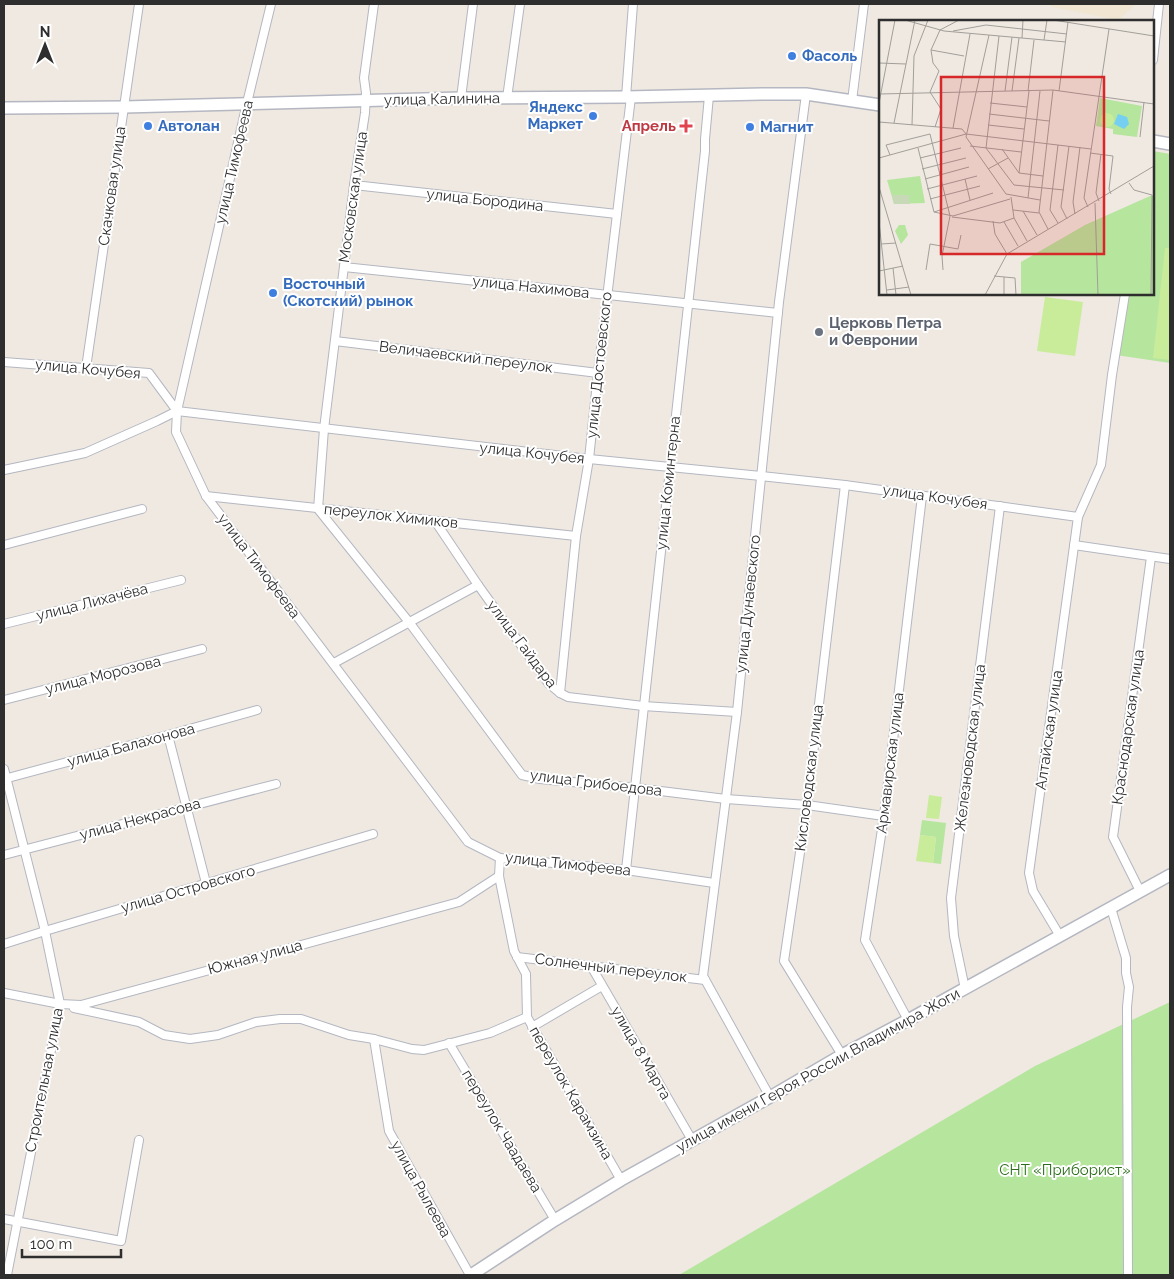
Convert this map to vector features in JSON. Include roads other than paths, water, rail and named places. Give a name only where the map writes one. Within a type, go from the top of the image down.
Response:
[{"type":"main road","name":"улица Калинина","points":[[4,108],[124,107],[461,98],[762,94],[806,94],[879,105]]},
{"type":"main road","points":[[1154,141],[1170,144]]},
{"type":"main road","name":"улица имени Героя России Владимира Жоги","points":[[470,1275],[621,1180],[842,1055],[1170,875]]},
{"type":"street","name":"Скачковая улица","points":[[86,368],[139,4]]},
{"type":"street","name":"улица Тимофеева","points":[[271,4],[178,411],[176,432],[206,496],[468,842],[500,858],[626,870],[714,883]]},
{"type":"street","name":"Московская улица","points":[[318,509],[324,429],[364,114],[366,93],[364,78],[374,4]]},
{"type":"street","points":[[461,98],[473,4]]},
{"type":"street","points":[[507,98],[520,4]]},
{"type":"street","name":"улица Достоевского","points":[[560,693],[576,536],[589,459],[617,214],[629,97],[633,4]]},
{"type":"street","points":[[852,101],[864,4]]},
{"type":"street","points":[[1154,51],[1159,4]]},
{"type":"street","name":"улица Дунаевского","points":[[705,980],[703,976],[714,883],[737,712],[778,313],[806,94]]},
{"type":"street","name":"улица Коминтерна","points":[[626,870],[705,151],[709,96]]},
{"type":"street","name":"улица Бородина","points":[[354,185],[617,214]]},
{"type":"street","name":"улица Нахимова","points":[[344,267],[778,313]]},
{"type":"street","name":"Алтайская улица","points":[[1060,936],[1033,891],[1029,873],[1078,517],[1102,465],[1114,356],[1125,295]]},
{"type":"street","name":"Величаевский переулок","points":[[335,341],[598,373]]},
{"type":"street","name":"улица Кочубея","points":[[4,362],[149,373],[178,411],[589,459],[846,485],[1078,517]]},
{"type":"street","points":[[4,470],[85,453],[178,411]]},
{"type":"street","name":"Кисловодская улица","points":[[842,1055],[784,961],[807,805],[846,485]]},
{"type":"street","name":"переулок Химиков","points":[[206,496],[576,536]]},
{"type":"street","name":"Армавирская улица","points":[[908,1020],[865,940],[884,816],[922,496]]},
{"type":"street","name":"Железноводская улица","points":[[965,989],[954,936],[951,898],[1000,506]]},
{"type":"street","points":[[4,545],[142,509]]},
{"type":"street","name":"улица Грибоедова","points":[[318,509],[409,622],[522,775],[540,779],[726,799],[807,805],[884,816]]},
{"type":"street","name":"улица Гайдара","points":[[435,521],[549,684],[560,693],[568,697],[643,706],[737,712]]},
{"type":"street","points":[[1074,545],[1170,559]]},
{"type":"street","name":"Краснодарская улица","points":[[1140,892],[1113,837],[1151,557]]},
{"type":"street","name":"улица Лихачёва","points":[[4,624],[181,580]]},
{"type":"street","points":[[334,663],[478,585]]},
{"type":"street","name":"улица Морозова","points":[[4,700],[202,650]]},
{"type":"street","name":"улица Балахонова","points":[[5,778],[168,736],[257,710]]},
{"type":"street","points":[[168,736],[206,883]]},
{"type":"street","name":"Строительная улица","points":[[4,769],[45,930],[60,1004],[6,1275]]},
{"type":"street","name":"улица Некрасова","points":[[4,855],[276,784]]},
{"type":"street","name":"улица Островского","points":[[4,944],[45,930],[373,834]]},
{"type":"street","name":"переулок Карамзина","points":[[500,858],[499,876],[514,951],[526,974],[527,1017],[621,1180]]},
{"type":"street","name":"Южная улица","points":[[4,993],[60,1004],[81,1004],[459,902],[499,876]]},
{"type":"street","points":[[1111,908],[1126,958],[1126,973],[1129,987],[1127,1007],[1128,1275]]},
{"type":"street","name":"Солнечный переулок","points":[[517,957],[705,980]]},
{"type":"street","name":"улица 8 Марта","points":[[591,966],[692,1140]]},
{"type":"street","points":[[705,980],[770,1097]]},
{"type":"street","points":[[532,1026],[602,986]]},
{"type":"street","points":[[60,1004],[139,1022],[164,1035],[190,1039],[218,1035],[256,1022],[301,1019],[349,1035],[418,1050],[490,1034],[527,1017]]},
{"type":"street","name":"улица Рылеева","points":[[374,1039],[389,1131],[470,1275]]},
{"type":"street","name":"переулок Чаадаева","points":[[449,1043],[555,1220]]},
{"type":"street","points":[[4,1219],[121,1241],[139,1140]]},
{"type":"place","name":"Фасоль","points":[[792,56]]},
{"type":"place","name":"Яндекс Маркет","points":[[593,116]]},
{"type":"place","name":"Автолан","points":[[148,126]]},
{"type":"place","name":"Апрель","points":[[686,126]]},
{"type":"place","name":"Магнит","points":[[750,127]]},
{"type":"place","name":"Восточный (Скотский) рынок","points":[[273,293]]},
{"type":"place","name":"Церковь Петра и Февронии","points":[[819,332]]},
{"type":"park label","name":"СНТ «Приборист»","points":[[1065,1170]]}]
